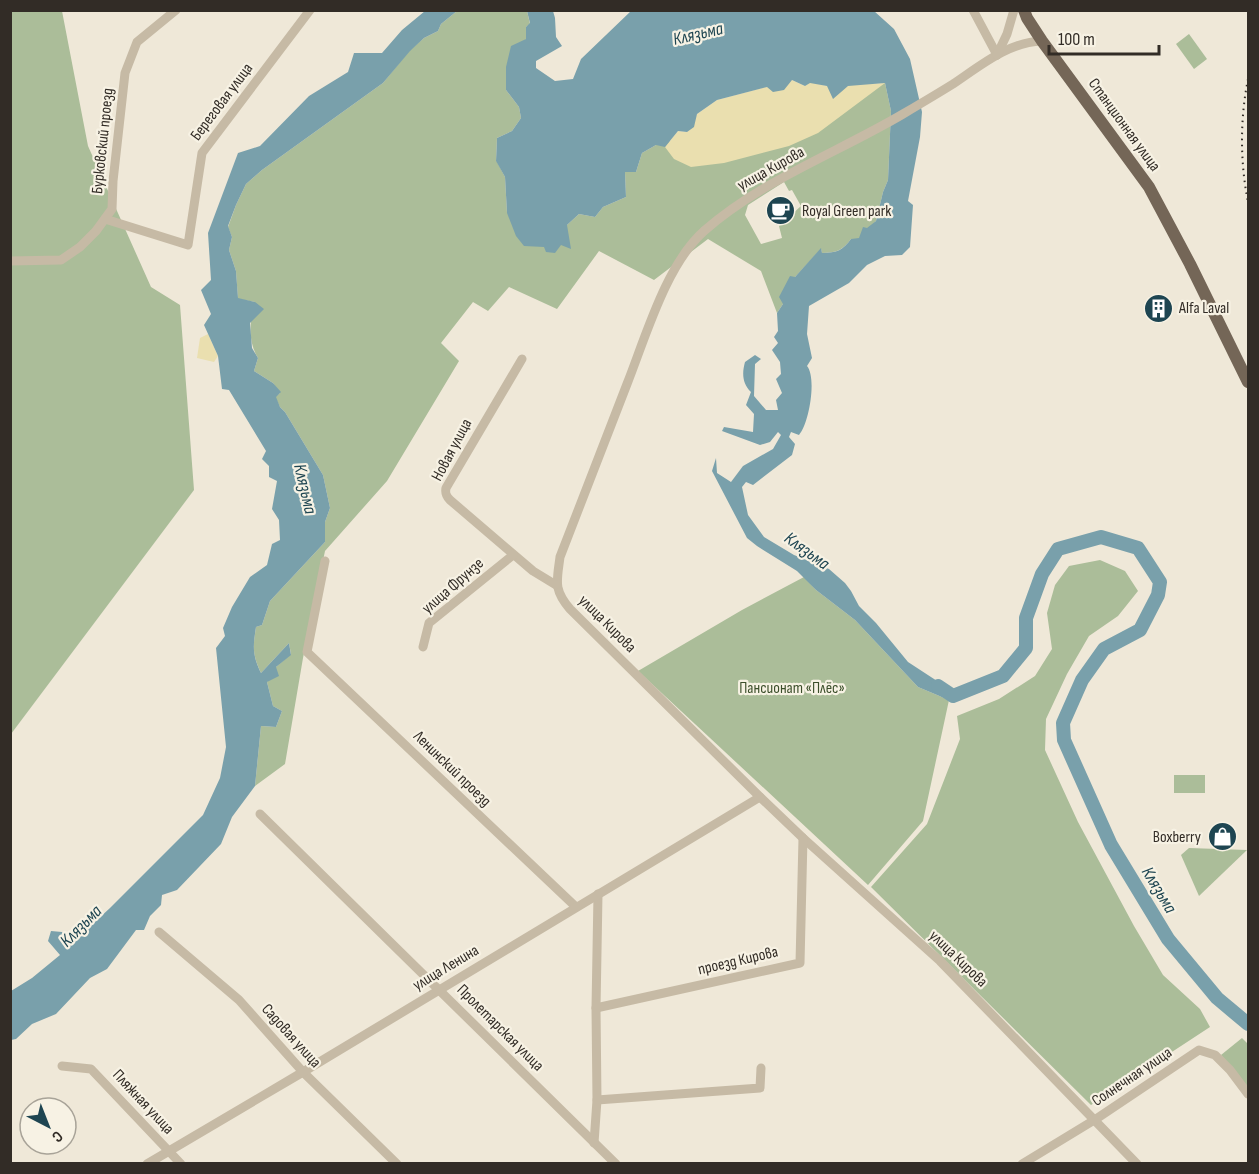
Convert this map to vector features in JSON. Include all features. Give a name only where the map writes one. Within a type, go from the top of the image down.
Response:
[{"type":"main road","name":"Станционная улица","points":[[1024,10],[1042,41],[1149,187],[1247,377]]},
{"type":"street","name":"Бурковский проезд","points":[[10,261],[61,260],[80,247],[96,231],[112,209],[112,181],[125,73],[137,42],[176,10]]},
{"type":"street","name":"Береговая улица","points":[[105,219],[188,245],[202,153],[310,10]]},
{"type":"street","points":[[973,10],[998,55]]},
{"type":"street","points":[[998,55],[1008,33],[1014,10]]},
{"type":"street","name":"улица Кирова","points":[[1042,41],[1021,44],[998,55],[873,132],[739,203],[702,233],[676,265],[655,312],[560,557],[556,585],[561,598],[570,609],[803,838],[940,961],[1096,1119],[1137,1164]]},
{"type":"street","name":"Новая улица","points":[[522,358],[445,492],[450,500],[532,571],[556,585]]},
{"type":"street","name":"улица Фрунзе","points":[[423,647],[429,623],[513,555]]},
{"type":"street","name":"Ленинский проезд","points":[[325,561],[307,652],[576,908]]},
{"type":"street","name":"улица Ленина","points":[[147,1164],[760,797]]},
{"type":"street","name":"Пролетарская улица","points":[[260,814],[616,1164]]},
{"type":"street","name":"проезд Кирова","points":[[596,1008],[800,963],[803,838]]},
{"type":"street","points":[[594,1143],[597,1100],[598,894]]},
{"type":"street","name":"Садовая улица","points":[[159,932],[239,1000],[303,1072],[397,1164]]},
{"type":"street","name":"Солнечная улица","points":[[1022,1164],[1096,1119],[1200,1050],[1215,1055],[1248,1094]]},
{"type":"street","name":"Пляжная улица","points":[[62,1066],[91,1069],[181,1164]]},
{"type":"street","points":[[597,1100],[760,1088],[761,1068]]},
{"type":"green space","points":[[11,11],[62,11],[88,146],[151,287],[180,305],[194,490],[11,734]]},
{"type":"green space","points":[[457,11],[527,11],[530,24],[526,27],[526,39],[506,90],[519,107],[521,118],[512,131],[497,138],[496,160],[505,177],[507,213],[567,225],[579,214],[595,217],[603,207],[626,197],[625,172],[636,172],[642,153],[656,145],[885,83],[891,111],[888,180],[876,221],[859,239],[851,239],[839,250],[822,253],[821,249],[795,277],[777,313],[761,271],[708,239],[654,280],[599,251],[557,309],[509,287],[488,311],[473,302],[441,343],[459,361],[387,481],[325,551],[303,658],[285,764],[255,786],[261,726],[276,727],[282,711],[273,706],[267,682],[276,667],[291,654],[289,643],[261,673],[254,650],[256,627],[262,625],[270,601],[325,542],[325,522],[330,508],[323,475],[280,407],[275,397],[280,393],[273,383],[254,371],[258,358],[252,344],[250,330],[255,302],[238,299],[236,271],[229,250],[232,237],[228,227],[246,184],[383,83],[409,51],[424,38],[438,31],[441,24]],"holes":[[[784,182],[789,191],[792,190],[801,206],[779,226],[782,238],[761,244],[745,215],[748,205]]]},
{"type":"green space","points":[[1189,34],[1207,59],[1194,69],[1176,44]]},
{"type":"green space","points":[[1100,560],[1125,571],[1138,591],[1118,616],[1089,636],[1067,674],[1046,719],[1045,750],[1078,822],[1163,975],[1200,1009],[1210,1027],[1091,1105],[871,887],[927,824],[960,739],[957,716],[999,699],[1035,676],[1052,649],[1047,613],[1055,585],[1069,566]]},
{"type":"green space","name":"Пансионат «Плёс»","points":[[804,577],[816,590],[855,620],[918,687],[949,700],[923,821],[868,885],[638,671],[742,610]]},
{"type":"green space","points":[[1174,775],[1205,775],[1205,793],[1174,793]]},
{"type":"green space","points":[[1189,848],[1247,850],[1199,896],[1181,855]]},
{"type":"green space","points":[[1242,1038],[1248,1044],[1248,1088],[1221,1055]]},
{"type":"sand","points":[[792,80],[805,86],[810,82],[827,86],[885,83],[818,133],[789,146],[724,163],[691,167],[674,159],[665,147],[678,131],[687,132],[697,114],[717,100]]},
{"type":"sand","points":[[208,334],[218,356],[214,362],[197,358],[200,338]]},
{"type":"water","points":[[425,11],[457,11],[441,24],[438,31],[424,38],[410,51],[383,83],[246,184],[228,226],[232,237],[229,250],[236,271],[238,298],[255,302],[264,309],[250,323],[252,348],[258,358],[254,371],[273,383],[281,392],[276,397],[280,407],[323,475],[330,508],[325,522],[325,542],[270,601],[262,625],[256,627],[254,650],[261,673],[289,643],[291,655],[276,667],[279,676],[267,682],[273,706],[282,711],[276,727],[261,726],[255,786],[232,817],[221,844],[177,890],[162,895],[161,905],[150,916],[144,930],[136,930],[107,969],[90,978],[56,1014],[32,1024],[16,1039],[11,1040],[11,991],[32,978],[60,955],[48,941],[51,931],[62,932],[69,939],[83,933],[203,815],[220,778],[226,747],[216,648],[225,636],[223,628],[232,607],[250,577],[267,565],[272,544],[280,540],[279,520],[272,509],[277,481],[269,477],[269,466],[262,459],[266,451],[229,390],[222,389],[218,356],[204,325],[211,314],[201,290],[211,280],[208,233],[238,153],[260,146],[309,96],[348,72],[354,53],[382,53],[402,30]]},
{"type":"water","points":[[527,11],[553,11],[556,37],[562,46],[536,61],[536,68],[555,81],[573,79],[581,59],[631,11],[874,11],[894,29],[910,59],[922,112],[920,137],[908,201],[913,205],[910,247],[902,255],[885,256],[867,265],[849,283],[809,306],[807,334],[812,358],[807,366],[812,390],[806,421],[799,435],[791,432],[789,437],[795,444],[792,455],[753,485],[746,482],[742,487],[748,515],[764,537],[794,555],[829,569],[845,583],[859,606],[908,662],[957,694],[949,700],[918,687],[855,620],[816,590],[797,571],[747,538],[712,471],[716,458],[717,473],[731,482],[743,466],[773,449],[781,435],[778,432],[770,442],[760,445],[722,431],[724,427],[753,432],[754,414],[746,405],[751,392],[744,381],[743,374],[745,362],[755,355],[761,359],[755,364],[754,396],[766,410],[778,410],[776,400],[782,393],[776,379],[781,374],[780,362],[772,350],[778,343],[774,337],[778,331],[777,313],[783,304],[779,297],[790,276],[795,277],[821,248],[822,253],[839,250],[851,239],[859,238],[863,227],[867,228],[876,221],[888,180],[891,111],[885,83],[848,86],[833,99],[827,86],[810,83],[805,86],[792,80],[784,90],[773,92],[767,87],[717,100],[697,114],[694,127],[687,132],[678,131],[665,147],[656,145],[642,153],[636,172],[625,172],[626,197],[603,207],[595,217],[579,214],[567,225],[571,249],[561,245],[555,253],[546,252],[544,247],[524,246],[516,236],[507,213],[505,177],[496,161],[497,138],[512,131],[521,118],[519,107],[506,90],[506,67],[511,46],[526,39],[526,27],[530,23]]},
{"type":"waterway","name":"Клязьма","points":[[938,686],[953,696],[1003,676],[1026,648],[1026,618],[1042,574],[1058,549],[1101,537],[1138,548],[1160,582],[1158,595],[1140,630],[1104,649],[1082,680],[1063,723],[1064,740],[1111,845],[1168,939],[1217,998],[1248,1024]]},
{"type":"railway","points":[[1248,79],[1242,140],[1248,202]]},
{"type":"place","name":"Royal Green park","points":[[781,211]]},
{"type":"place","name":"Alfa Laval","points":[[1158,308]]},
{"type":"place","name":"Boxberry","points":[[1222,837]]}]
